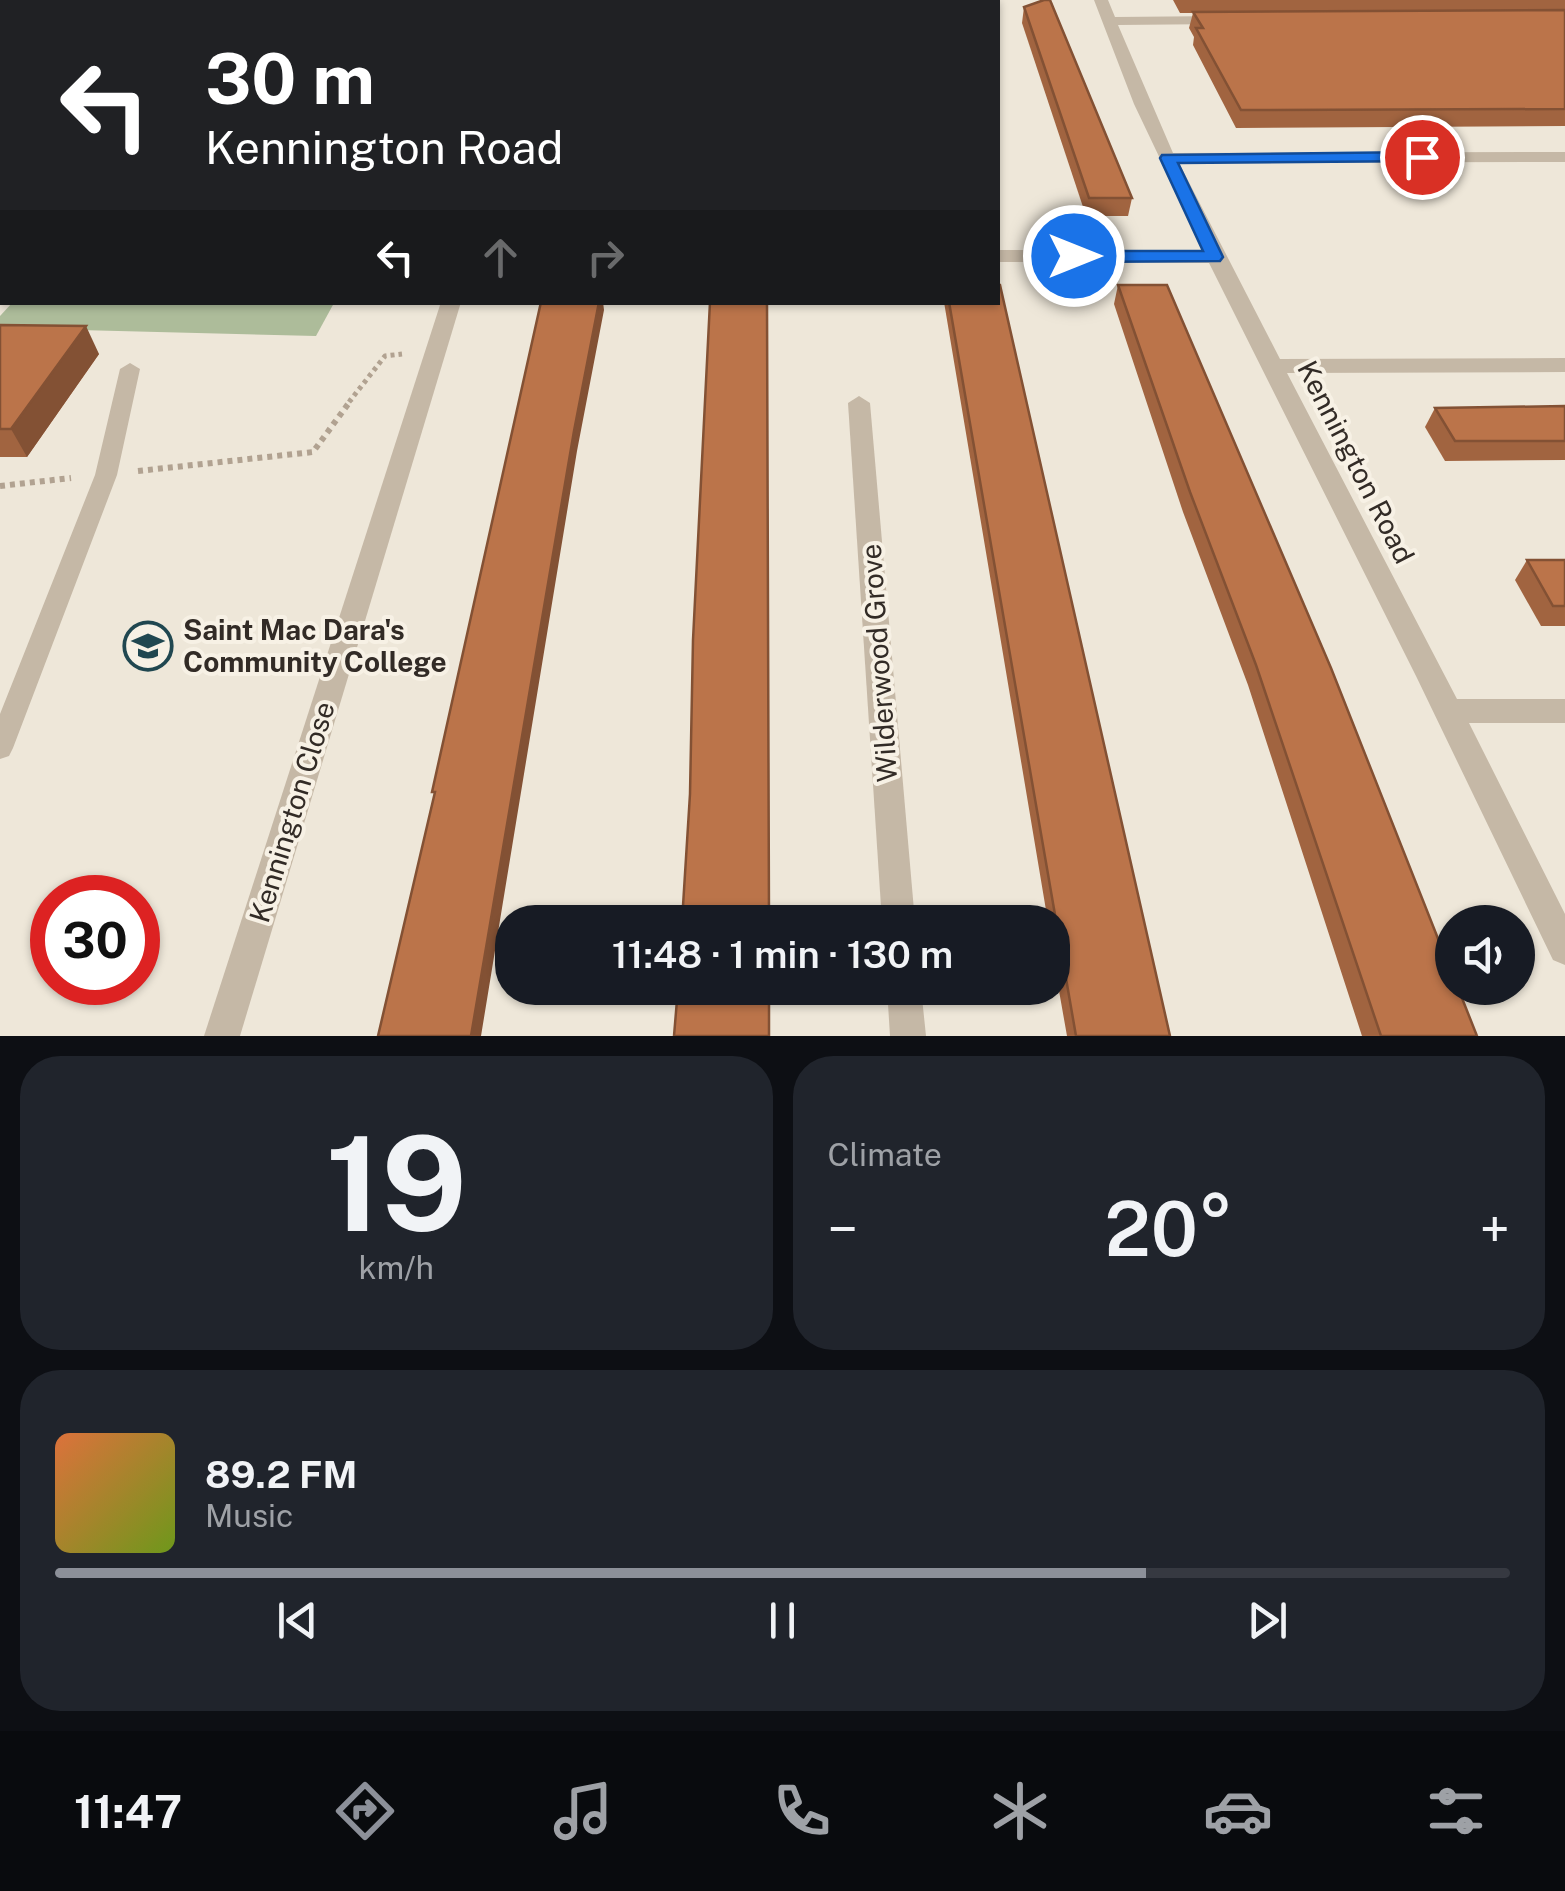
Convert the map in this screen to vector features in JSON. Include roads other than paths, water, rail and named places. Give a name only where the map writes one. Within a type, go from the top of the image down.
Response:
[{"type":"street","points":[[1104,11],[1240,20]]},
{"type":"street","name":"Kennington Road","points":[[1104,11],[1214,257],[1450,711],[1565,949]]},
{"type":"street","points":[[1168,158],[1565,156]]},
{"type":"street","points":[[1000,256],[1214,257]]},
{"type":"street","name":"Kennington Close","points":[[222,1036],[450,305]]},
{"type":"street","points":[[1273,366],[1565,365]]},
{"type":"street","name":"Wilderwood Grove","points":[[859,403],[898,905]]},
{"type":"street","points":[[1450,711],[1565,710]]},
{"type":"street","points":[[905,1005],[908,1036]]},
{"type":"lane","points":[[0,748],[106,474],[130,369]]},
{"type":"place","name":"Saint Mac Dara's Community College","points":[[148,646]]}]
